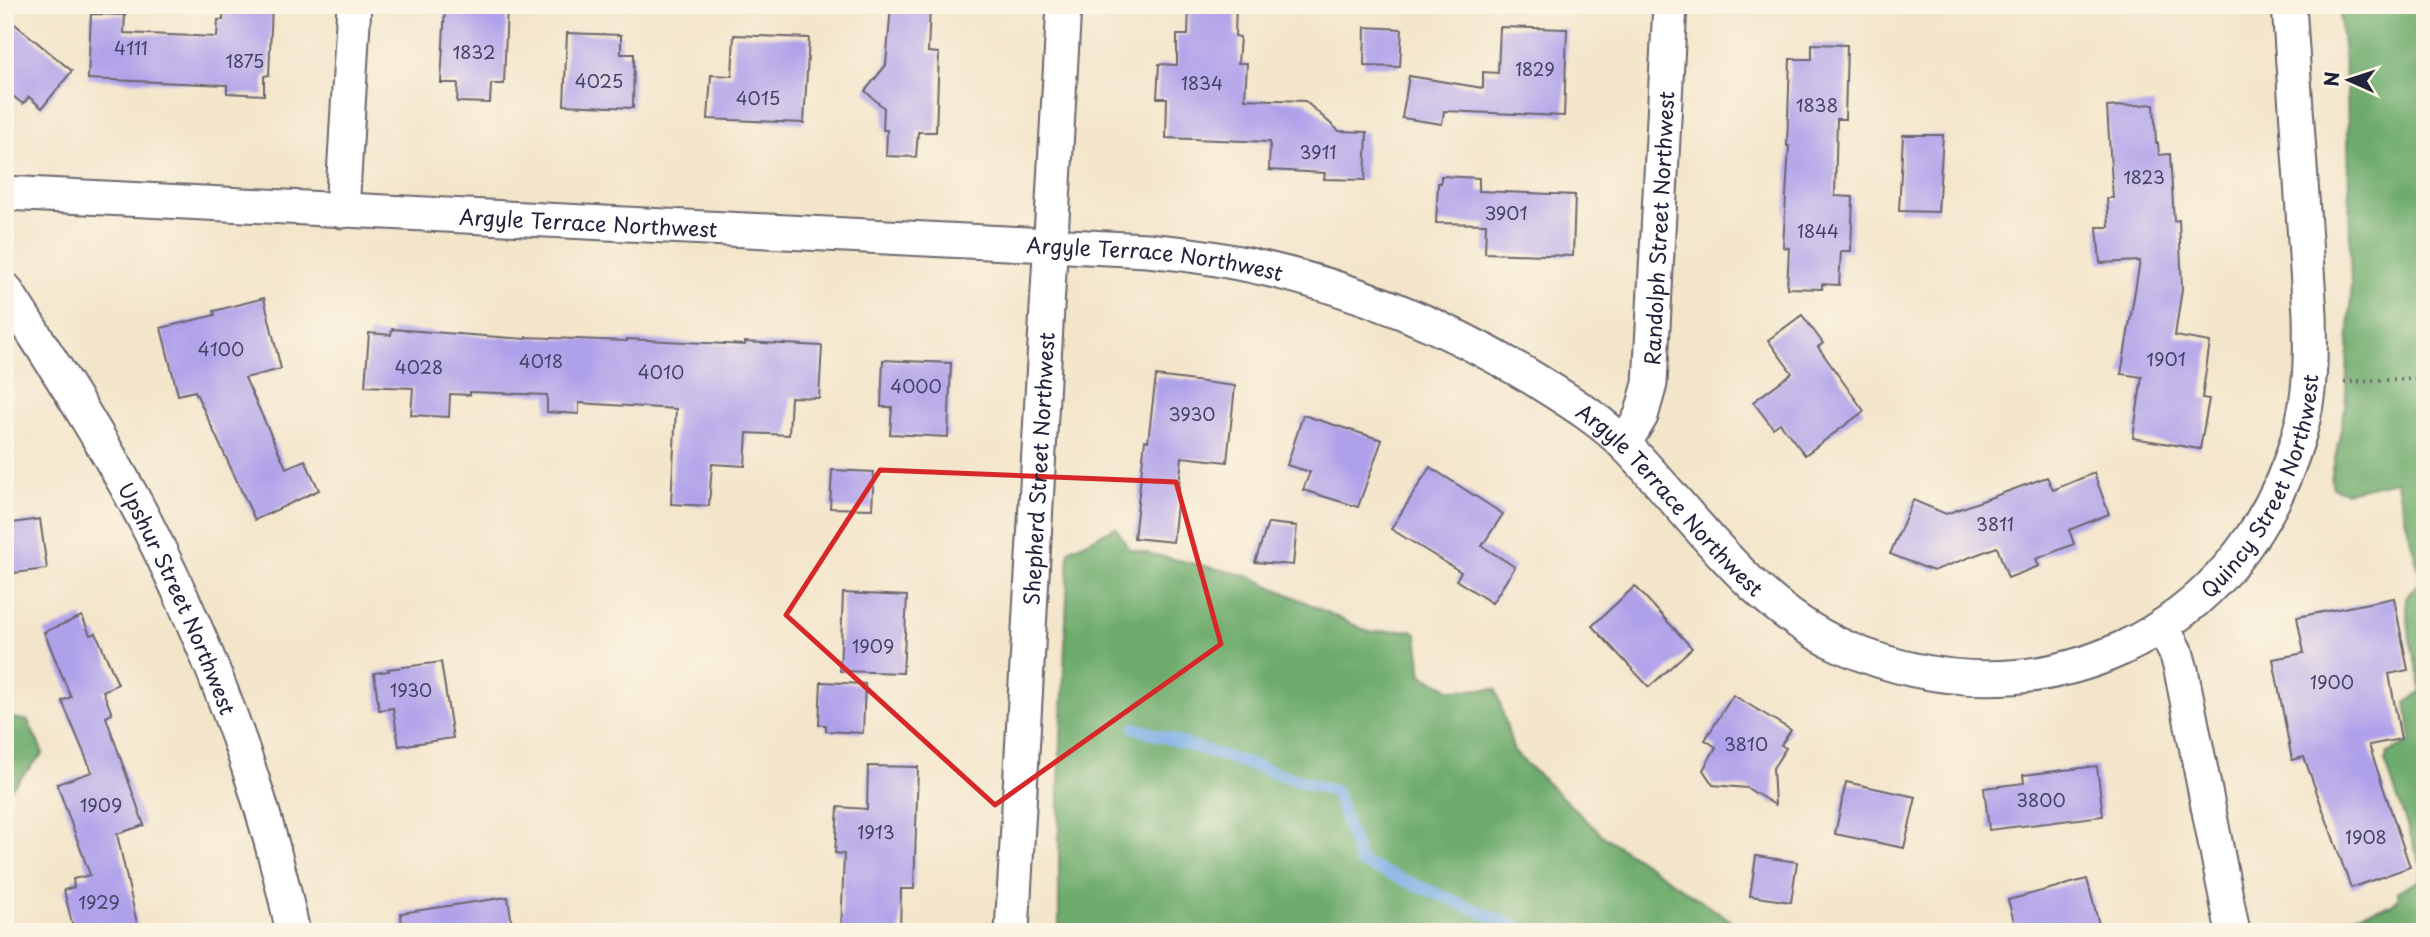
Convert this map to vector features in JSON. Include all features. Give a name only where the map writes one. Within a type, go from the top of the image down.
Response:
[{"type":"street","points":[[342,211],[354,5]]},
{"type":"street","name":"Shepherd Street Northwest","points":[[1012,932],[1064,5]]},
{"type":"street","name":"Randolph Street Northwest","points":[[1624,444],[1641,416],[1650,384],[1670,5]]},
{"type":"street","name":"Quincy Street Northwest","points":[[2162,626],[2214,583],[2257,529],[2290,462],[2303,419],[2311,356],[2310,314],[2288,5]]},
{"type":"street","name":"Argyle Terrace Northwest","points":[[5,193],[1147,250],[1236,262],[1356,293],[1417,318],[1508,363],[1573,404],[1624,444],[1740,572],[1768,599],[1821,636],[1872,659],[1942,676],[1986,679],[2031,675],[2102,657],[2162,626]]},
{"type":"street","name":"Upshur Street Northwest","points":[[5,289],[63,381],[141,515],[187,611],[240,743],[273,844],[293,932]]},
{"type":"street","points":[[2162,626],[2177,655],[2181,670],[2232,932]]},
{"type":"path","points":[[2308,384],[2425,378]]},
{"type":"highlighted area","points":[[880,470],[1176,482],[1221,644],[995,805],[786,615]]},
{"type":"green space","points":[[2339,5],[2425,5],[2425,932],[2300,932],[2301,929],[2392,905],[2398,899],[2398,891],[2419,881],[2422,869],[2385,761],[2388,753],[2411,742],[2406,702],[2422,691],[2410,639],[2406,597],[2421,580],[2396,481],[2347,492],[2333,488],[2331,479],[2345,409],[2351,293],[2347,89]]},
{"type":"green space","points":[[1116,527],[1129,549],[1249,576],[1369,632],[1412,630],[1417,635],[1422,675],[1451,690],[1496,689],[1514,752],[1602,835],[1731,921],[1741,932],[1059,932],[1059,786],[1069,550]]},
{"type":"green space","points":[[8,717],[28,721],[43,753],[5,795],[5,721]]},
{"type":"building","points":[[224,5],[272,5],[269,75],[264,76],[264,95],[227,93],[227,85],[88,79],[91,14],[125,15],[124,33],[217,37],[218,20],[223,20]]},
{"type":"building","points":[[471,5],[507,5],[504,84],[491,84],[490,103],[457,102],[458,83],[441,83],[445,7],[471,9]]},
{"type":"building","points":[[1189,5],[1236,5],[1235,36],[1240,37],[1238,63],[1247,63],[1245,99],[1305,101],[1339,131],[1367,132],[1365,180],[1324,179],[1325,173],[1269,170],[1270,142],[1166,138],[1167,98],[1157,98],[1159,64],[1177,65],[1177,35],[1188,35]]},
{"type":"building","points":[[891,6],[930,7],[928,52],[939,53],[936,132],[918,132],[916,157],[886,156],[884,108],[865,91],[886,65]]},
{"type":"building","points":[[5,16],[72,71],[42,108],[29,97],[23,104],[5,90]]},
{"type":"building","points":[[1365,27],[1402,29],[1400,67],[1364,66]]},
{"type":"building","points":[[1500,27],[1567,29],[1564,116],[1444,111],[1442,124],[1402,118],[1409,76],[1483,88],[1483,72],[1498,73]]},
{"type":"building","points":[[567,33],[621,35],[621,54],[634,54],[633,108],[564,105]]},
{"type":"building","points":[[734,35],[809,38],[804,123],[708,119],[711,75],[732,76]]},
{"type":"building","points":[[1812,44],[1847,45],[1845,119],[1837,119],[1835,196],[1853,197],[1851,251],[1841,251],[1839,285],[1822,284],[1822,289],[1787,288],[1789,248],[1783,247],[1789,146],[1790,59],[1812,59]]},
{"type":"building","points":[[2154,104],[2156,143],[2159,155],[2170,154],[2174,221],[2179,220],[2182,289],[2175,336],[2210,342],[2202,398],[2209,399],[2200,449],[2133,438],[2142,377],[2121,374],[2140,261],[2100,263],[2097,227],[2109,227],[2107,198],[2113,198],[2107,107]]},
{"type":"building","points":[[1903,135],[1943,135],[1938,212],[1899,211]]},
{"type":"building","points":[[1441,176],[1479,178],[1479,191],[1575,195],[1573,256],[1485,253],[1486,224],[1436,223],[1438,183],[1441,183]]},
{"type":"building","points":[[264,298],[281,369],[245,378],[286,468],[305,460],[319,490],[255,520],[195,391],[178,395],[161,328],[215,315],[214,311]]},
{"type":"building","points":[[1802,315],[1823,343],[1818,347],[1864,411],[1805,455],[1780,423],[1773,428],[1753,402],[1792,373],[1768,340]]},
{"type":"building","points":[[392,329],[526,339],[627,339],[822,346],[819,398],[791,397],[789,435],[747,433],[745,466],[712,464],[709,506],[671,504],[676,409],[579,403],[579,414],[547,412],[547,395],[470,392],[470,395],[450,394],[449,417],[411,415],[413,388],[365,386],[369,333],[391,335]]},
{"type":"building","points":[[883,360],[951,363],[948,437],[890,434],[892,407],[881,407]]},
{"type":"building","points":[[1156,376],[1235,386],[1227,462],[1182,457],[1173,542],[1134,538],[1145,440],[1148,441]]},
{"type":"building","points":[[1303,415],[1382,440],[1358,507],[1303,490],[1310,472],[1287,465]]},
{"type":"building","points":[[1430,467],[1503,514],[1482,546],[1515,567],[1492,603],[1456,580],[1461,572],[1391,529]]},
{"type":"building","points":[[832,470],[874,472],[872,509],[830,508]]},
{"type":"building","points":[[2094,473],[2109,514],[2069,530],[2074,544],[2036,559],[2039,566],[2008,578],[1997,547],[1933,571],[1890,554],[1913,500],[1946,514],[2047,477],[2053,490]]},
{"type":"building","points":[[40,519],[47,569],[5,574],[5,524]]},
{"type":"building","points":[[1268,523],[1297,526],[1293,565],[1255,562]]},
{"type":"building","points":[[1635,586],[1692,648],[1649,687],[1592,626]]},
{"type":"building","points":[[843,593],[907,596],[903,673],[840,671]]},
{"type":"building","points":[[2394,598],[2408,670],[2389,674],[2401,739],[2369,745],[2410,867],[2351,888],[2304,757],[2292,760],[2273,659],[2304,653],[2297,617]]},
{"type":"building","points":[[82,616],[90,635],[96,633],[118,684],[103,691],[112,714],[106,717],[144,825],[117,834],[139,932],[74,932],[64,890],[74,887],[73,879],[90,875],[57,784],[92,772],[62,701],[71,697],[44,632]]},
{"type":"building","points":[[441,662],[453,738],[399,746],[393,708],[379,710],[374,673]]},
{"type":"building","points":[[821,682],[865,684],[863,733],[826,731],[826,725],[819,725]]},
{"type":"building","points":[[1733,695],[1791,730],[1781,745],[1786,748],[1773,768],[1775,805],[1747,788],[1713,785],[1703,770],[1716,747],[1705,740]]},
{"type":"building","points":[[868,766],[918,767],[914,889],[901,889],[900,932],[841,932],[844,854],[835,853],[838,807],[867,809]]},
{"type":"building","points":[[2097,766],[2103,816],[1989,830],[1984,788],[2024,783],[2023,775]]},
{"type":"building","points":[[1846,782],[1916,797],[1904,848],[1835,834]]},
{"type":"building","points":[[1756,856],[1797,862],[1791,902],[1750,896]]},
{"type":"building","points":[[2087,879],[2101,932],[2017,932],[2008,900]]},
{"type":"building","points":[[508,897],[513,932],[402,932],[401,913]]},
{"type":"waterway","points":[[1135,728],[1336,792],[1360,862],[1529,932]]}]
